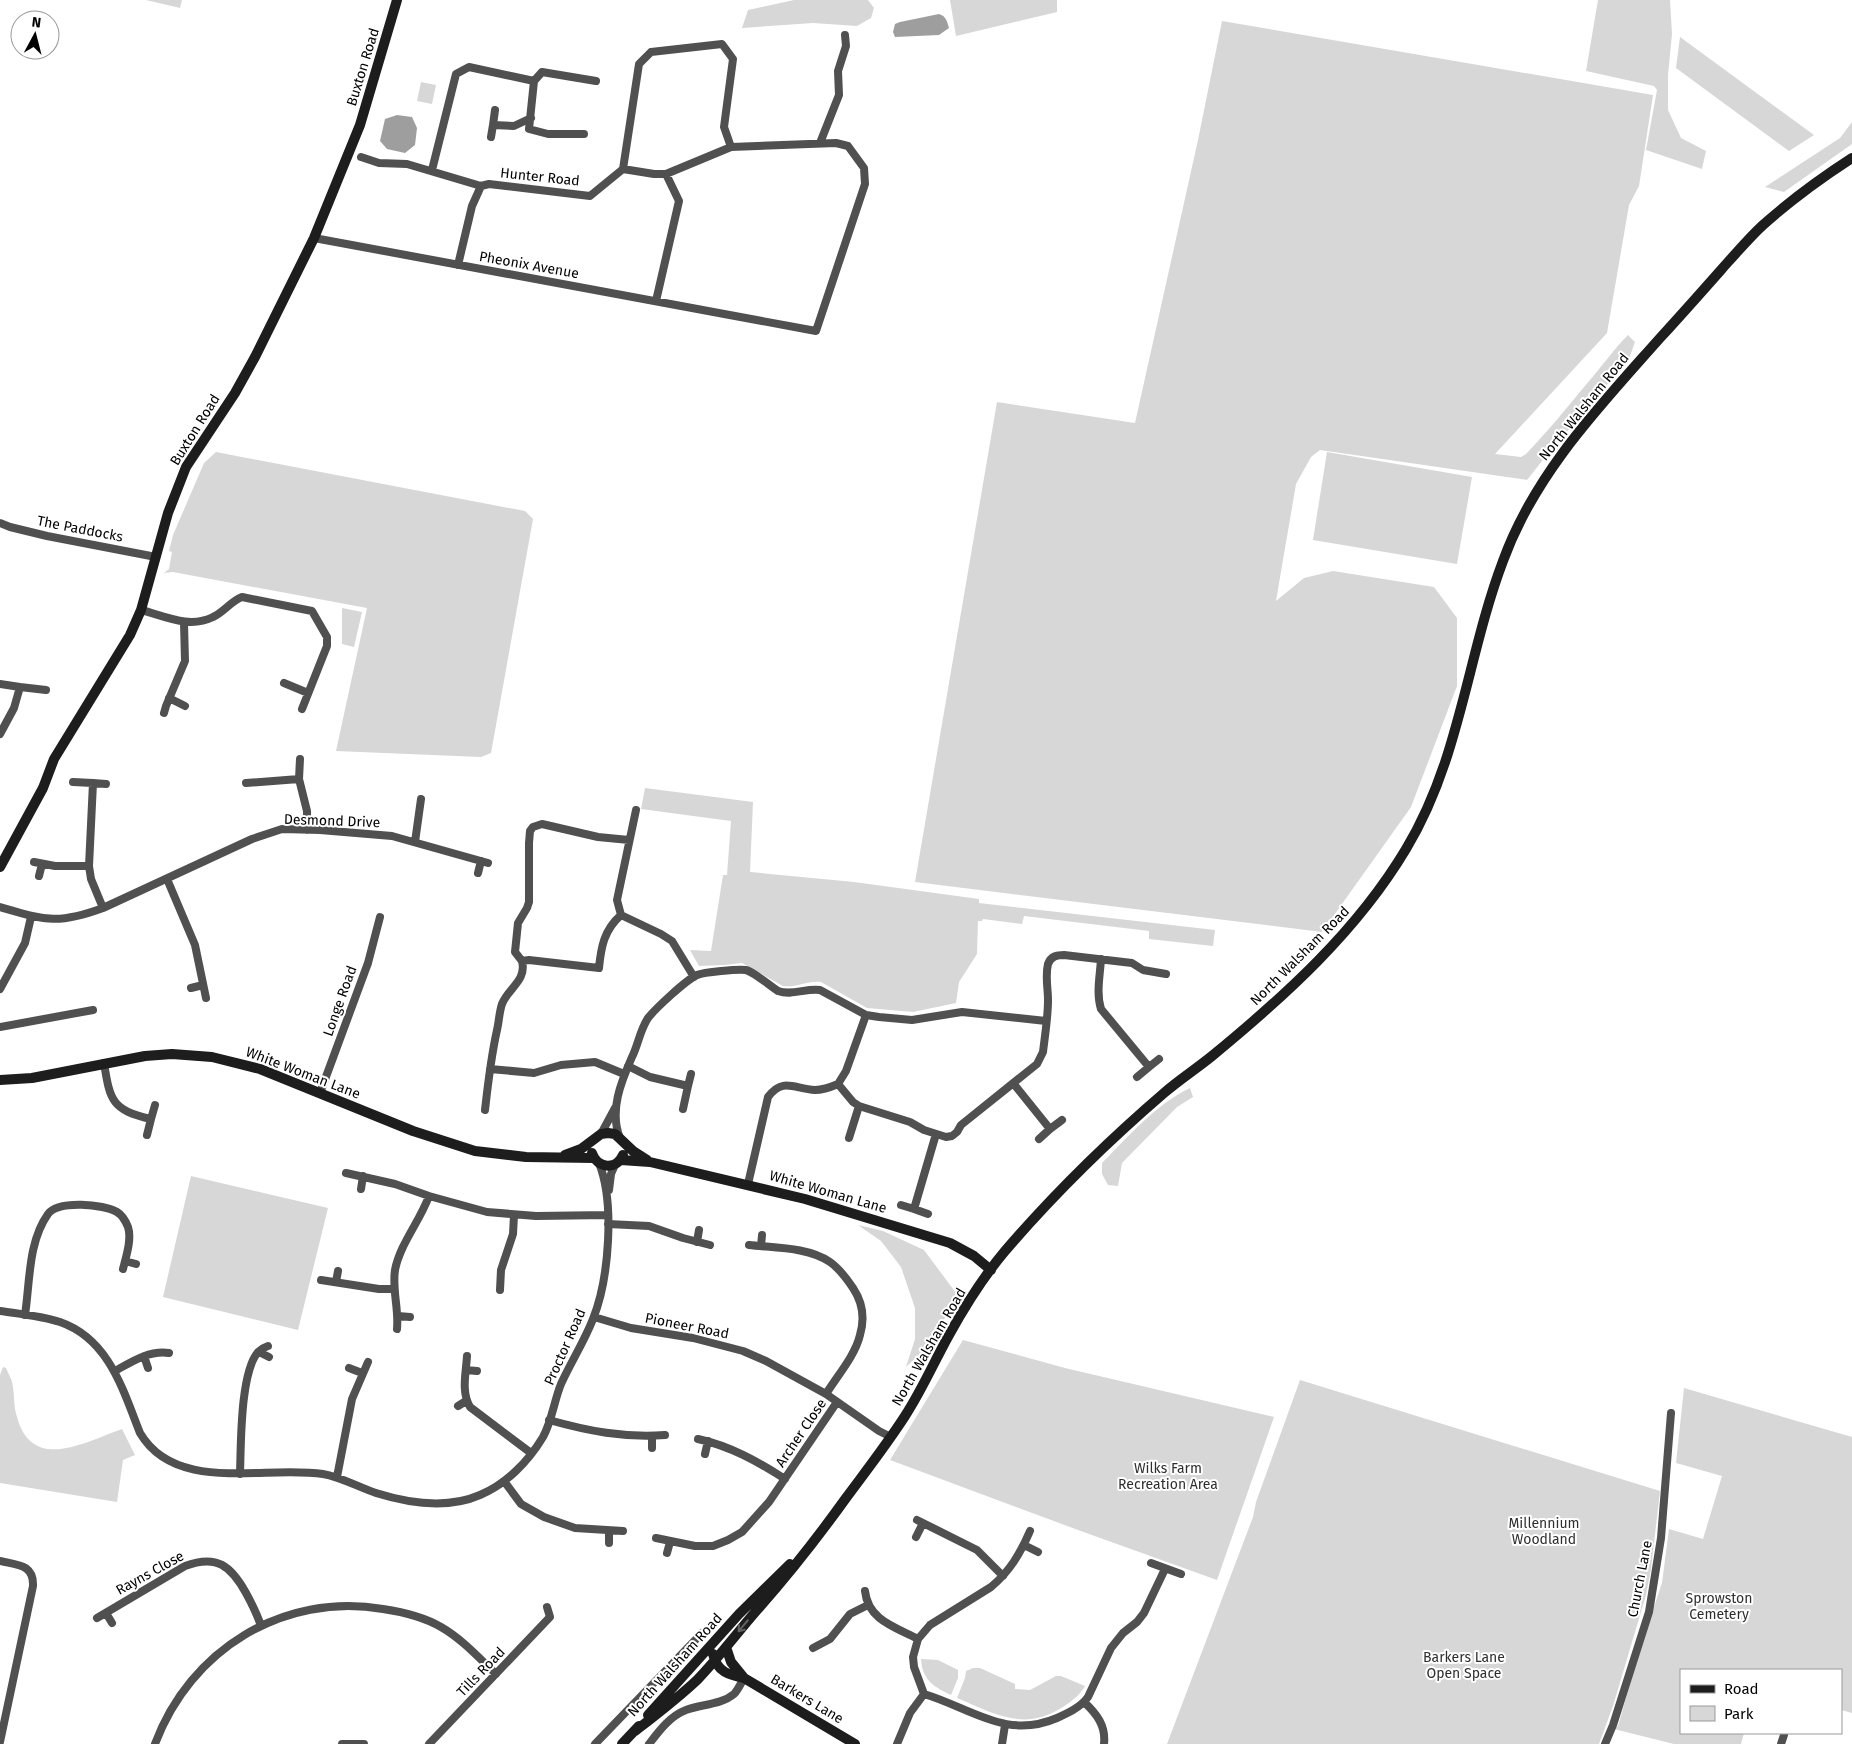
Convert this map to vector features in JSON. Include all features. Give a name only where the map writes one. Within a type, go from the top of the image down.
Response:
[{"type":"street","name":"Buxton Road","points":[[0,866],[43,788],[54,760],[114,664],[141,610],[175,492],[186,467],[235,393],[314,238],[360,125],[397,0]]},
{"type":"street","points":[[731,147],[724,126],[733,59],[722,44],[651,52],[639,64],[623,169],[666,174],[731,147],[820,143],[839,95],[838,71],[846,46],[845,35]]},
{"type":"street","points":[[846,46],[855,48]]},
{"type":"street","points":[[432,170],[456,74],[469,67],[534,82]]},
{"type":"street","points":[[584,134],[548,134],[528,129],[531,118],[534,82],[542,72],[596,81]]},
{"type":"street","points":[[490,137],[495,110]]},
{"type":"street","points":[[493,125],[514,126],[531,118]]},
{"type":"street","name":"Pheonix Avenue","points":[[314,238],[816,331],[865,184],[864,168],[848,146],[836,142],[820,143]]},
{"type":"street","name":"Hunter Road","points":[[361,157],[379,163],[407,164],[432,170],[481,186],[488,184],[590,196],[623,169]]},
{"type":"street","name":"North Walsham Road","points":[[635,1731],[673,1702],[714,1661],[788,1576],[821,1534],[909,1410],[949,1334],[1002,1254],[1085,1164],[1168,1089],[1251,1023],[1307,972],[1359,917],[1386,882],[1409,845],[1425,814],[1447,760],[1501,564],[1529,502],[1559,456],[1585,423],[1759,229],[1816,182],[1852,158]]},
{"type":"street","points":[[656,301],[679,201],[666,174]]},
{"type":"street","points":[[458,265],[472,206],[481,186]]},
{"type":"street","name":"The Paddocks","points":[[0,523],[47,536],[156,557]]},
{"type":"street","points":[[141,610],[184,622],[200,621],[212,618],[242,597],[312,611],[327,638],[327,646],[302,709]]},
{"type":"street","points":[[164,714],[185,661],[184,622]]},
{"type":"street","points":[[284,683],[308,693]]},
{"type":"street","points":[[0,684],[46,690]]},
{"type":"street","points":[[0,734],[14,708],[20,687]]},
{"type":"street","points":[[169,698],[185,706]]},
{"type":"street","points":[[300,760],[300,779],[307,811],[307,830]]},
{"type":"street","points":[[246,783],[300,779]]},
{"type":"street","points":[[74,782],[106,784]]},
{"type":"street","points":[[93,783],[89,866],[91,879],[103,908]]},
{"type":"street","points":[[416,842],[421,799]]},
{"type":"street","points":[[636,810],[617,900],[621,915],[672,941],[694,976]]},
{"type":"street","points":[[485,1110],[493,1044],[500,1012],[503,1002],[521,979],[523,972],[522,961],[515,952],[515,946],[518,923],[529,902],[529,843],[533,827],[542,824],[598,837],[629,840]]},
{"type":"street","name":"Desmond Drive","points":[[0,907],[47,920],[83,916],[270,833],[282,830],[366,833],[416,842],[484,862],[478,873]]},
{"type":"street","points":[[38,876],[38,863],[89,866]]},
{"type":"street","points":[[167,879],[195,945],[206,998]]},
{"type":"street","points":[[522,961],[529,960],[599,968],[602,942],[608,928],[621,915]]},
{"type":"street","points":[[0,989],[25,943],[31,917]]},
{"type":"street","name":"Longe Road","points":[[320,1093],[368,963],[380,917]]},
{"type":"street","points":[[838,1084],[859,1106],[910,1122],[936,1134],[946,1137],[952,1136],[958,1132],[961,1125],[1037,1064],[1041,1058],[1048,1002],[1046,987],[1048,964],[1051,959],[1057,955],[1064,955],[1132,963],[1143,970],[1166,974]]},
{"type":"street","points":[[1101,959],[1098,988],[1098,1000],[1101,1008],[1149,1068]]},
{"type":"street","points":[[602,1134],[616,1107],[626,1070],[648,1019],[657,1008],[694,976],[701,973],[747,970],[783,993],[820,990],[866,1015],[912,1020],[962,1012],[1046,1021]]},
{"type":"street","points":[[1151,981],[1152,972]]},
{"type":"street","points":[[192,988],[203,985]]},
{"type":"street","points":[[0,1027],[93,1010]]},
{"type":"street","points":[[748,1184],[770,1088],[789,1085],[818,1090],[838,1084],[846,1071],[866,1015]]},
{"type":"street","name":"White Woman Lane","points":[[0,1080],[32,1078],[135,1057],[190,1055],[212,1057],[260,1069],[422,1134],[475,1150],[526,1158],[561,1157],[596,1161],[607,1166],[618,1162],[650,1162],[748,1184],[934,1237],[968,1252],[991,1270]]},
{"type":"street","points":[[1137,1077],[1159,1059]]},
{"type":"street","points":[[490,1069],[534,1073],[561,1065],[595,1062],[688,1086]]},
{"type":"street","points":[[104,1063],[112,1099],[119,1108],[134,1115],[151,1119]]},
{"type":"street","points":[[683,1109],[691,1074]]},
{"type":"street","points":[[1013,1083],[1050,1129]]},
{"type":"street","points":[[147,1135],[155,1105]]},
{"type":"street","points":[[849,1138],[859,1106]]},
{"type":"street","points":[[616,1107],[617,1126],[624,1152],[618,1162]]},
{"type":"street","points":[[1040,1138],[1062,1120]]},
{"type":"street","name":"White Woman Lane","points":[[561,1157],[581,1149],[602,1134],[614,1134],[633,1151],[650,1162]]},
{"type":"street","points":[[914,1209],[936,1134]]},
{"type":"street","points":[[593,1142],[591,1151],[596,1161]]},
{"type":"street","name":"Proctor Road","points":[[596,1161],[605,1179],[608,1202]]},
{"type":"street","name":"Proctor Road","points":[[0,1310],[61,1322],[75,1329],[98,1346],[115,1371],[140,1433],[149,1446],[163,1457],[183,1466],[202,1472],[240,1474],[302,1471],[338,1477],[377,1493],[397,1498],[441,1503],[478,1496],[517,1471],[543,1437],[561,1384],[594,1317],[606,1256],[611,1174],[618,1162]]},
{"type":"street","points":[[346,1173],[395,1184],[429,1196],[487,1212],[514,1215],[580,1217],[608,1215]]},
{"type":"street","points":[[361,1189],[363,1176]]},
{"type":"street","points":[[397,1329],[398,1316],[394,1289],[395,1269],[429,1196]]},
{"type":"street","points":[[25,1315],[32,1250],[40,1228],[49,1212],[55,1207],[75,1204],[109,1208],[117,1212],[122,1216],[129,1230],[124,1265],[136,1264]]},
{"type":"street","points":[[901,1205],[928,1214]]},
{"type":"street","points":[[500,1290],[502,1270],[513,1234],[514,1215]]},
{"type":"street","points":[[608,1224],[649,1226],[710,1245]]},
{"type":"street","points":[[697,1242],[699,1230]]},
{"type":"street","points":[[761,1246],[762,1234]]},
{"type":"street","points":[[749,1245],[794,1250],[811,1254],[830,1262],[846,1277],[860,1298],[863,1313],[860,1336],[854,1350],[826,1394]]},
{"type":"street","points":[[336,1282],[338,1270]]},
{"type":"street","points":[[321,1280],[379,1289],[394,1289]]},
{"type":"street","points":[[398,1316],[410,1317]]},
{"type":"street","name":"Pioneer Road","points":[[594,1317],[631,1328],[693,1338],[743,1351],[766,1361],[826,1394],[891,1437]]},
{"type":"street","points":[[240,1474],[243,1402],[247,1378],[258,1352],[268,1346]]},
{"type":"street","points":[[258,1352],[270,1357]]},
{"type":"street","points":[[115,1371],[144,1356],[156,1353],[169,1353]]},
{"type":"street","points":[[144,1356],[148,1368]]},
{"type":"street","points":[[467,1356],[464,1393],[466,1401],[470,1407],[531,1453]]},
{"type":"street","points":[[338,1477],[352,1399],[368,1362]]},
{"type":"street","points":[[349,1368],[362,1373]]},
{"type":"street","points":[[466,1370],[477,1371]]},
{"type":"street","points":[[458,1406],[466,1401]]},
{"type":"street","name":"Archer Close","points":[[656,1538],[695,1546],[713,1546],[742,1532],[758,1516],[837,1402]]},
{"type":"street","name":"Church Lane","points":[[1605,1744],[1613,1725],[1648,1612],[1661,1538],[1671,1413]]},
{"type":"street","points":[[549,1420],[599,1433],[624,1436],[665,1435]]},
{"type":"street","points":[[652,1436],[652,1448]]},
{"type":"street","name":"Archer Close","points":[[698,1439],[742,1453],[785,1479]]},
{"type":"street","points":[[705,1454],[708,1441]]},
{"type":"street","points":[[504,1481],[521,1504],[544,1517],[575,1528],[623,1532]]},
{"type":"street","points":[[916,1537],[920,1521],[977,1550],[1003,1576]]},
{"type":"street","points":[[609,1531],[609,1543]]},
{"type":"street","points":[[1030,1531],[1011,1568],[1003,1576],[991,1587],[930,1625],[918,1639],[913,1657],[914,1667],[924,1694],[1005,1725],[1034,1725],[1064,1715],[1084,1702],[1094,1686],[1111,1648],[1144,1613],[1165,1569]]},
{"type":"street","name":"North Walsham Road","points":[[622,1744],[739,1614],[821,1534]]},
{"type":"street","points":[[667,1553],[670,1542]]},
{"type":"street","points":[[1024,1545],[1038,1552]]},
{"type":"street","name":"Rayns Close","points":[[96,1618],[185,1566],[198,1561],[210,1561],[222,1564],[239,1580],[256,1612],[261,1626]]},
{"type":"street","points":[[0,1562],[24,1567],[34,1577],[0,1742]]},
{"type":"street","points":[[1151,1563],[1181,1574]]},
{"type":"street","points":[[865,1591],[868,1605],[884,1622],[918,1639]]},
{"type":"street","points":[[813,1648],[830,1639],[850,1614],[868,1605]]},
{"type":"street","points":[[155,1744],[174,1703],[188,1682],[222,1650],[261,1626],[288,1616],[316,1609],[368,1606],[419,1618],[440,1627],[461,1641],[496,1674]]},
{"type":"street","name":"Tills Road","points":[[429,1744],[496,1674],[554,1618],[547,1607]]},
{"type":"street","name":"Rayns Close","points":[[106,1612],[112,1623]]},
{"type":"street","name":"North Walsham Road","points":[[595,1744],[702,1633]]},
{"type":"street","points":[[714,1661],[711,1646],[726,1647]]},
{"type":"street","name":"Barkers Lane","points":[[726,1647],[731,1662],[744,1678]]},
{"type":"street","name":"Barkers Lane","points":[[714,1661],[728,1675],[744,1678],[855,1744]]},
{"type":"street","points":[[649,1744],[663,1726],[675,1716],[685,1710],[722,1700],[733,1694],[744,1678]]},
{"type":"street","points":[[896,1744],[910,1713],[924,1694]]},
{"type":"street","points":[[1084,1702],[1094,1711],[1102,1723],[1105,1735],[1104,1744]]},
{"type":"street","points":[[1002,1744],[1005,1725]]},
{"type":"street","points":[[1781,1744],[1784,1735]]},
{"type":"street","points":[[342,1744],[364,1744]]},
{"type":"green space","points":[[146,0],[182,0],[180,8]]},
{"type":"green space","points":[[794,0],[868,0],[874,8],[871,18],[857,26],[813,23],[742,28],[748,10]]},
{"type":"green space","points":[[950,0],[1057,0],[1057,12],[956,36]]},
{"type":"green space","points":[[1598,0],[1670,0],[1672,34],[1668,75],[1668,110],[1681,138],[1706,151],[1702,169],[1646,150],[1657,90],[1654,86],[1586,71]]},
{"type":"green space","points":[[1222,21],[1653,95],[1639,186],[1629,205],[1607,333],[1495,454],[1521,457],[1526,454],[1628,335],[1635,342],[1629,359],[1527,480],[1320,450],[1311,457],[1296,484],[1276,601],[1304,578],[1333,571],[1434,587],[1457,618],[1457,686],[1411,807],[1322,932],[915,882],[997,402],[1135,423],[1198,140]]},
{"type":"green space","points":[[1680,37],[1814,135],[1789,151],[1676,68]]},
{"type":"green space","points":[[421,82],[436,85],[432,104],[417,101]]},
{"type":"green space","points":[[1852,122],[1852,144],[1784,192],[1765,187],[1840,138]]},
{"type":"green space","points":[[216,452],[525,511],[533,519],[491,753],[481,757],[336,751],[367,608],[173,572],[164,573],[169,569],[172,552],[169,551],[173,535],[204,463]]},
{"type":"green space","points":[[1327,452],[1472,477],[1457,564],[1313,540]]},
{"type":"green space","points":[[342,608],[362,612],[354,647],[342,644]]},
{"type":"green space","points":[[645,788],[753,802],[750,872],[854,882],[979,899],[979,903],[1215,930],[1213,946],[1149,939],[1149,931],[1024,916],[1022,924],[983,919],[978,921],[977,954],[959,982],[956,1003],[913,1012],[867,1008],[821,982],[783,986],[742,963],[699,966],[690,950],[711,951],[723,875],[727,875],[731,821],[641,809]]},
{"type":"green space","points":[[1190,1088],[1193,1097],[1177,1107],[1122,1163],[1118,1186],[1108,1185],[1102,1174],[1102,1163],[1154,1112]]},
{"type":"green space","points":[[191,1176],[328,1208],[298,1330],[163,1297]]},
{"type":"green space","points":[[858,1225],[883,1231],[924,1250],[959,1297],[922,1352],[906,1367],[915,1339],[915,1308],[901,1267],[881,1241]]},
{"type":"green space","name":"Wilks Farm Recreation Area","points":[[963,1340],[1065,1368],[1274,1417],[1217,1580],[890,1460]]},
{"type":"green space","points":[[3,1367],[6,1368],[12,1382],[17,1417],[24,1434],[35,1444],[47,1449],[61,1449],[76,1446],[122,1429],[135,1455],[123,1460],[117,1502],[0,1483],[0,1375]]},
{"type":"green space","points":[[1300,1380],[1660,1491],[1646,1595],[1613,1706],[1599,1744],[1167,1744],[1253,1517],[1256,1502]]},
{"type":"green space","name":"Sprowston Cemetery","points":[[1684,1388],[1852,1437],[1852,1713],[1842,1710],[1842,1669],[1680,1669],[1680,1734],[1744,1734],[1741,1744],[1674,1744],[1614,1729],[1618,1726],[1641,1646],[1662,1583],[1669,1529],[1703,1539],[1722,1476],[1676,1463]]},
{"type":"green space","points":[[921,1659],[938,1660],[958,1670],[958,1678],[951,1695],[934,1686],[926,1678]]},
{"type":"green space","points":[[980,1668],[1015,1684],[1015,1689],[1030,1690],[1056,1676],[1061,1676],[1085,1686],[1073,1700],[1049,1714],[1035,1718],[1010,1718],[984,1710],[957,1698],[966,1671]]},
{"type":"shaded area","points":[[939,14],[945,17],[949,28],[939,35],[895,37],[893,32],[895,24]]},
{"type":"shaded area","points":[[397,115],[412,117],[417,128],[415,145],[405,153],[387,149],[380,141],[385,119]]},
{"type":"park label","name":"Millennium Woodland","points":[[1544,1532]]},
{"type":"park label","name":"Barkers Lane Open Space","points":[[1464,1665]]}]
